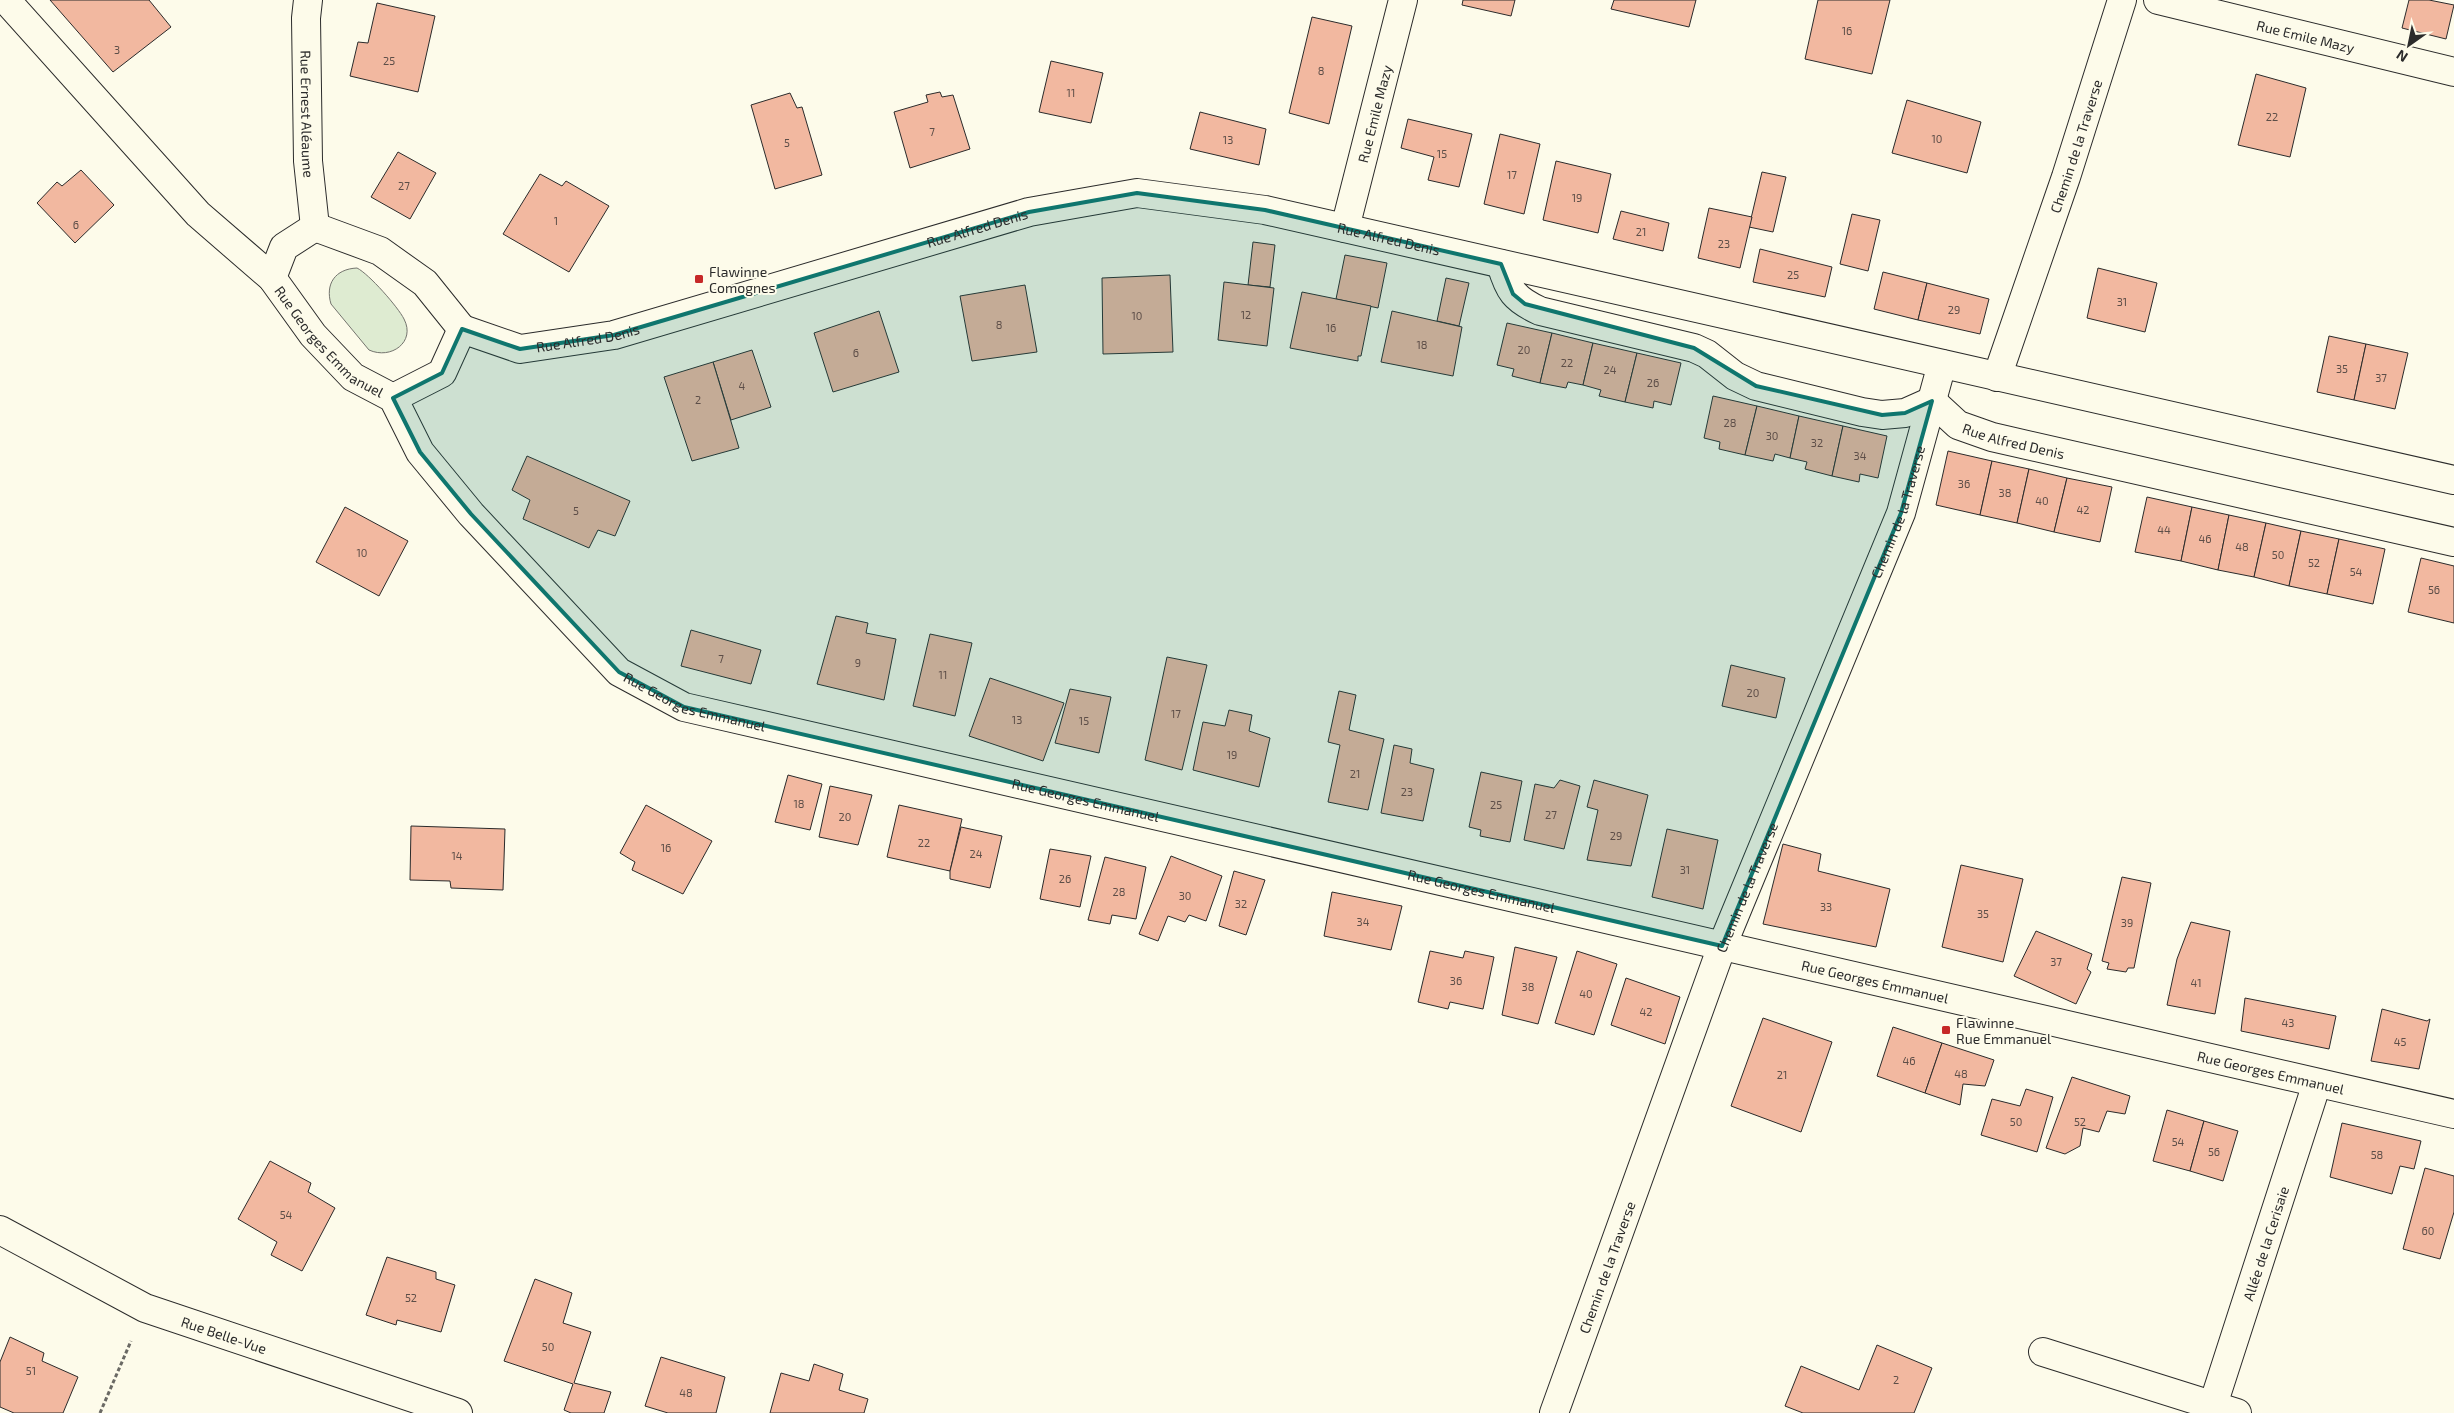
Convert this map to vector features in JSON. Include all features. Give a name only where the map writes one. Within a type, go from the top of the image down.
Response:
[{"type":"street","name":"Rue Georges Emmanuel","points":[[6,0],[198,214],[272,278],[313,335],[353,377],[393,398],[420,452],[471,514],[612,665],[619,672],[684,707],[2454,1114]]},
{"type":"street","name":"Rue Ernest Aléaume","points":[[308,0],[306,18],[308,162],[315,228]]},
{"type":"street","name":"Rue Emile Mazy","points":[[1345,228],[1403,0]]},
{"type":"street","name":"Chemin de la Traverse","points":[[1997,376],[2066,178],[2122,0]]},
{"type":"street","name":"Rue Emile Mazy","points":[[2158,0],[2454,72]]},
{"type":"street","name":"Rue Alfred Denis","points":[[462,329],[520,349],[614,335],[1028,212],[1137,193],[1265,210],[2454,480]]},
{"type":"street","points":[[272,278],[284,247],[315,228],[380,250],[425,283],[462,329],[442,374],[393,398]]},
{"type":"street","points":[[1501,264],[1506,283],[1513,294],[1525,304],[1540,311],[1694,348],[1707,354],[1735,376],[1756,386],[1882,415],[1905,413],[1932,402]]},
{"type":"street","name":"Chemin de la Traverse","points":[[1554,1413],[1722,946],[1902,513],[1942,364]]},
{"type":"street","name":"Rue Alfred Denis","points":[[1932,402],[1958,425],[1992,437],[2454,542]]},
{"type":"street","name":"Allée de la Cerisaie","points":[[2043,1352],[2225,1409],[2316,1083]]},
{"type":"street","name":"Rue Belle-Vue","points":[[0,1230],[145,1308],[458,1413]]},
{"type":"path","points":[[100,1413],[145,1308]]},
{"type":"highlighted area","points":[[1137,193],[1265,210],[1501,264],[1513,294],[1525,304],[1694,348],[1756,386],[1882,415],[1905,413],[1932,401],[1901,513],[1722,946],[684,707],[619,672],[471,514],[420,452],[393,398],[442,373],[462,329],[520,349],[614,335],[1029,212]]},
{"type":"green space","points":[[357,268],[383,291],[404,319],[407,335],[404,342],[393,351],[385,353],[369,350],[331,304],[329,290],[334,279],[343,271]]},
{"type":"building","points":[[50,0],[149,0],[171,27],[113,72]]},
{"type":"building","points":[[1463,0],[1515,0],[1511,16],[1462,5]]},
{"type":"building","points":[[1614,0],[1696,0],[1689,27],[1611,9]]},
{"type":"building","points":[[1818,0],[1890,0],[1872,74],[1805,59]]},
{"type":"building","points":[[2409,0],[2429,0],[2454,5],[2446,39],[2402,28]]},
{"type":"building","points":[[377,3],[435,16],[418,92],[350,76],[358,42],[368,43]]},
{"type":"building","points":[[1312,17],[1352,26],[1329,124],[1289,113]]},
{"type":"building","points":[[1051,61],[1103,73],[1091,123],[1039,112]]},
{"type":"building","points":[[2256,74],[2306,88],[2290,157],[2238,145]]},
{"type":"building","points":[[940,92],[942,97],[953,95],[970,149],[910,168],[894,112],[928,102],[926,95]]},
{"type":"building","points":[[790,93],[797,108],[802,107],[822,175],[775,189],[751,105]]},
{"type":"building","points":[[1907,100],[1981,122],[1967,173],[1892,153]]},
{"type":"building","points":[[1200,112],[1266,129],[1259,165],[1190,149]]},
{"type":"building","points":[[1408,119],[1472,134],[1459,187],[1428,180],[1434,157],[1401,148]]},
{"type":"building","points":[[1500,134],[1540,144],[1524,214],[1484,204]]},
{"type":"building","points":[[398,152],[436,173],[410,219],[371,197]]},
{"type":"building","points":[[1556,161],[1611,174],[1598,233],[1543,220]]},
{"type":"building","points":[[81,170],[114,205],[75,243],[37,203],[57,182],[62,186]]},
{"type":"building","points":[[1762,172],[1786,177],[1773,232],[1749,227]]},
{"type":"building","points":[[540,174],[562,186],[566,181],[609,206],[569,272],[503,234]]},
{"type":"building","points":[[1709,208],[1752,217],[1740,268],[1698,258]]},
{"type":"building","points":[[1621,211],[1669,223],[1663,251],[1613,239]]},
{"type":"building","points":[[1852,214],[1880,220],[1868,271],[1840,264]]},
{"type":"building","points":[[1253,242],[1275,245],[1270,287],[1248,285]]},
{"type":"building","points":[[1760,249],[1832,267],[1825,297],[1753,282]]},
{"type":"building","points":[[1345,255],[1387,263],[1378,308],[1336,299]]},
{"type":"building","points":[[2098,268],[2157,283],[2145,332],[2087,318]]},
{"type":"building","points":[[1883,272],[1927,283],[1918,320],[1874,309]]},
{"type":"building","points":[[1170,275],[1173,352],[1103,354],[1102,278]]},
{"type":"building","points":[[1446,278],[1469,283],[1459,326],[1437,321]]},
{"type":"building","points":[[1224,282],[1274,288],[1267,346],[1218,340]]},
{"type":"building","points":[[1927,283],[1989,299],[1980,334],[1918,320]]},
{"type":"building","points":[[1025,285],[1037,352],[972,361],[960,296]]},
{"type":"building","points":[[1302,292],[1371,306],[1361,356],[1358,356],[1358,361],[1290,348]]},
{"type":"building","points":[[879,311],[899,372],[833,392],[814,333]]},
{"type":"building","points":[[1392,311],[1462,327],[1453,376],[1381,362]]},
{"type":"building","points":[[1507,323],[1552,333],[1540,383],[1512,376],[1514,369],[1497,365]]},
{"type":"building","points":[[1552,333],[1593,343],[1583,385],[1568,382],[1566,388],[1540,383]]},
{"type":"building","points":[[2329,336],[2366,344],[2354,400],[2317,392]]},
{"type":"building","points":[[1593,343],[1637,353],[1625,402],[1599,396],[1601,390],[1583,385]]},
{"type":"building","points":[[2366,344],[2408,353],[2395,409],[2354,400]]},
{"type":"building","points":[[752,350],[771,407],[731,420],[713,362]]},
{"type":"building","points":[[1637,353],[1681,363],[1671,405],[1654,401],[1653,408],[1625,402]]},
{"type":"building","points":[[713,362],[739,448],[692,461],[664,377]]},
{"type":"building","points":[[1713,396],[1757,406],[1745,455],[1719,449],[1720,442],[1704,438]]},
{"type":"building","points":[[1757,406],[1799,416],[1790,458],[1775,454],[1773,461],[1745,455]]},
{"type":"building","points":[[1799,416],[1843,426],[1832,476],[1805,469],[1807,462],[1790,458]]},
{"type":"building","points":[[1843,426],[1887,436],[1878,478],[1860,474],[1859,482],[1832,476]]},
{"type":"building","points":[[1948,451],[1992,461],[1980,515],[1936,505]]},
{"type":"building","points":[[527,456],[630,501],[615,536],[598,530],[589,548],[523,519],[530,500],[512,490]]},
{"type":"building","points":[[1992,461],[2029,469],[2017,523],[1980,515]]},
{"type":"building","points":[[2029,469],[2067,478],[2054,532],[2017,523]]},
{"type":"building","points":[[2067,478],[2112,487],[2100,542],[2054,532]]},
{"type":"building","points":[[2147,497],[2192,507],[2181,561],[2135,552]]},
{"type":"building","points":[[345,507],[408,541],[379,596],[316,562]]},
{"type":"building","points":[[2192,507],[2229,515],[2218,570],[2181,561]]},
{"type":"building","points":[[2229,515],[2266,523],[2254,577],[2218,570]]},
{"type":"building","points":[[2266,523],[2301,531],[2289,586],[2254,577]]},
{"type":"building","points":[[2301,531],[2339,539],[2327,594],[2289,586]]},
{"type":"building","points":[[2339,539],[2385,549],[2373,604],[2327,594]]},
{"type":"building","points":[[2421,558],[2454,566],[2454,623],[2408,612]]},
{"type":"building","points":[[836,616],[868,623],[866,633],[896,639],[884,700],[817,684]]},
{"type":"building","points":[[691,630],[761,650],[751,684],[681,666]]},
{"type":"building","points":[[930,634],[972,643],[955,716],[913,706]]},
{"type":"building","points":[[1167,657],[1207,665],[1182,770],[1145,760]]},
{"type":"building","points":[[1731,665],[1785,678],[1776,718],[1722,706]]},
{"type":"building","points":[[990,678],[1064,703],[1043,761],[969,736]]},
{"type":"building","points":[[1070,689],[1111,697],[1099,753],[1055,743]]},
{"type":"building","points":[[1339,691],[1356,695],[1349,730],[1384,739],[1368,810],[1328,802],[1340,745],[1328,742]]},
{"type":"building","points":[[1229,710],[1252,715],[1249,731],[1270,738],[1259,787],[1193,770],[1203,722],[1225,726]]},
{"type":"building","points":[[1394,745],[1412,749],[1410,763],[1434,769],[1423,821],[1381,813]]},
{"type":"building","points":[[1481,772],[1522,781],[1510,842],[1480,836],[1481,830],[1469,827]]},
{"type":"building","points":[[788,775],[822,784],[810,830],[775,822]]},
{"type":"building","points":[[1560,780],[1580,786],[1564,849],[1524,840],[1535,784],[1554,788]]},
{"type":"building","points":[[1594,780],[1648,795],[1631,866],[1587,860],[1598,810],[1587,807]]},
{"type":"building","points":[[830,786],[872,795],[858,845],[819,837]]},
{"type":"building","points":[[646,805],[712,841],[683,894],[632,870],[635,862],[620,853]]},
{"type":"building","points":[[899,805],[962,819],[950,871],[887,857]]},
{"type":"building","points":[[411,826],[505,829],[503,890],[451,888],[450,881],[410,880]]},
{"type":"building","points":[[961,827],[1002,836],[990,888],[950,879],[950,871]]},
{"type":"building","points":[[1667,829],[1718,840],[1703,909],[1652,897]]},
{"type":"building","points":[[1783,844],[1821,854],[1818,871],[1890,889],[1876,947],[1763,924]]},
{"type":"building","points":[[1050,849],[1091,856],[1080,907],[1040,899]]},
{"type":"building","points":[[1171,856],[1222,876],[1206,921],[1189,915],[1185,922],[1168,916],[1158,941],[1139,934]]},
{"type":"building","points":[[1105,857],[1146,867],[1136,919],[1112,915],[1110,924],[1088,920]]},
{"type":"building","points":[[1961,865],[2023,879],[2003,962],[1942,947]]},
{"type":"building","points":[[1234,871],[1265,880],[1246,935],[1219,926]]},
{"type":"building","points":[[2122,877],[2151,883],[2134,968],[2128,968],[2126,972],[2107,969],[2109,963],[2102,961]]},
{"type":"building","points":[[1332,892],[1402,906],[1391,950],[1324,936]]},
{"type":"building","points":[[2191,922],[2230,931],[2215,1014],[2167,1005],[2177,959]]},
{"type":"building","points":[[2036,931],[2092,954],[2087,969],[2091,972],[2076,1004],[2014,976]]},
{"type":"building","points":[[1515,947],[1557,957],[1538,1024],[1502,1015]]},
{"type":"building","points":[[1430,951],[1463,958],[1465,951],[1494,957],[1483,1009],[1450,1002],[1448,1009],[1418,1002]]},
{"type":"building","points":[[1577,951],[1617,964],[1594,1035],[1555,1023]]},
{"type":"building","points":[[1626,978],[1680,997],[1665,1044],[1611,1025]]},
{"type":"building","points":[[2245,998],[2336,1016],[2329,1049],[2241,1031]]},
{"type":"building","points":[[2382,1009],[2427,1021],[2430,1019],[2419,1069],[2371,1061]]},
{"type":"building","points":[[1763,1018],[1832,1042],[1801,1132],[1731,1106]]},
{"type":"building","points":[[1893,1027],[1942,1043],[1925,1093],[1877,1076]]},
{"type":"building","points":[[1942,1043],[1994,1060],[1985,1086],[1963,1084],[1960,1105],[1925,1093]]},
{"type":"building","points":[[2072,1077],[2130,1096],[2125,1114],[2107,1111],[2099,1132],[2083,1128],[2080,1146],[2065,1154],[2046,1148]]},
{"type":"building","points":[[2026,1089],[2053,1097],[2037,1152],[1981,1135],[1992,1099],[2020,1106]]},
{"type":"building","points":[[2167,1110],[2204,1121],[2190,1171],[2153,1161]]},
{"type":"building","points":[[2204,1121],[2238,1131],[2223,1181],[2190,1171]]},
{"type":"building","points":[[2342,1123],[2421,1141],[2414,1169],[2400,1166],[2392,1194],[2330,1177]]},
{"type":"building","points":[[270,1161],[311,1183],[308,1192],[335,1208],[302,1271],[271,1255],[277,1242],[238,1219]]},
{"type":"building","points":[[2425,1168],[2454,1176],[2454,1212],[2440,1259],[2403,1249]]},
{"type":"building","points":[[387,1257],[436,1272],[436,1279],[455,1285],[441,1332],[397,1320],[396,1325],[366,1315]]},
{"type":"building","points":[[535,1279],[572,1293],[563,1323],[591,1332],[574,1383],[611,1392],[604,1413],[571,1413],[564,1410],[573,1384],[504,1361]]},
{"type":"building","points":[[10,1337],[44,1353],[42,1361],[78,1377],[63,1413],[14,1413],[0,1407],[0,1362]]},
{"type":"building","points":[[1877,1345],[1932,1368],[1914,1413],[1803,1413],[1785,1406],[1801,1366],[1859,1390]]},
{"type":"building","points":[[661,1357],[725,1377],[716,1413],[668,1413],[645,1406]]},
{"type":"building","points":[[814,1364],[843,1374],[839,1390],[868,1399],[864,1413],[770,1413],[781,1373],[809,1381]]},
{"type":"place","name":"Flawinne Comognes","points":[[699,279]]},
{"type":"place","name":"Flawinne Rue Emmanuel","points":[[1946,1030]]}]
